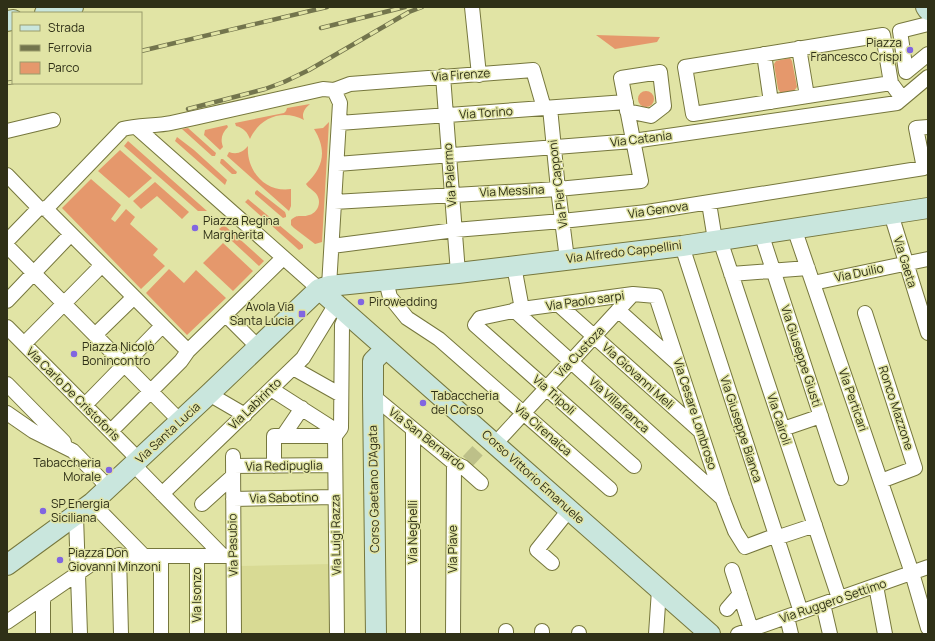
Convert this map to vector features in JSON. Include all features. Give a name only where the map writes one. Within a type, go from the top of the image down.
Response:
[{"type":"street","points":[[50,12],[73,7]]},
{"type":"street","points":[[472,7],[479,74]]},
{"type":"street","points":[[928,24],[900,32],[906,72],[928,54]]},
{"type":"street","points":[[890,83],[693,114],[685,67],[883,35],[890,83],[902,98]]},
{"type":"street","points":[[799,48],[807,96]]},
{"type":"street","points":[[764,54],[771,102]]},
{"type":"street","name":"Via Firenze","points":[[7,241],[123,130],[130,127],[169,123],[323,89],[334,90],[350,84],[534,70],[547,108]]},
{"type":"street","name":"Via Palermo","points":[[443,76],[458,273]]},
{"type":"street","name":"Via Catania","points":[[341,164],[634,141],[897,102],[928,78]]},
{"type":"street","points":[[136,127],[283,258],[324,288],[335,245],[341,164],[343,124],[340,104],[334,90]]},
{"type":"street","name":"Via Torino","points":[[343,124],[547,108],[626,106],[634,141]]},
{"type":"street","name":"Via Pier Capponi","points":[[547,108],[554,147],[567,259]]},
{"type":"street","points":[[7,131],[53,120]]},
{"type":"street","name":"Via Genova","points":[[335,245],[455,230],[647,212],[924,168],[916,128],[928,127]]},
{"type":"street","name":"Via Messina","points":[[338,201],[558,189],[641,181],[634,141]]},
{"type":"street","points":[[8,179],[185,356]]},
{"type":"street","name":"Via Cairoli","points":[[709,203],[718,240],[731,274],[839,598]]},
{"type":"street","name":"Via Alfredo Cappellini","points":[[324,288],[682,246],[928,208]]},
{"type":"street","name":"Via Gaeta","points":[[891,214],[928,333]]},
{"type":"street","name":"Via Perticari","points":[[794,228],[912,573],[928,628]]},
{"type":"street","name":"Via Giuseppe Giusti","points":[[761,233],[841,478]]},
{"type":"street","points":[[7,301],[67,238]]},
{"type":"street","points":[[7,246],[180,421]]},
{"type":"street","name":"Via Giuseppe Bianca","points":[[682,246],[800,612]]},
{"type":"street","points":[[111,431],[185,356],[229,318],[283,258]]},
{"type":"street","name":"Via Duilio","points":[[813,283],[928,259]]},
{"type":"street","points":[[514,266],[518,310]]},
{"type":"street","points":[[731,274],[808,268]]},
{"type":"street","points":[[24,344],[98,269]]},
{"type":"street","name":"Via Cirenaica","points":[[386,280],[390,296],[396,306],[408,318],[438,338],[610,489]]},
{"type":"street","name":"Corso Vittorio Emanuele","points":[[324,288],[342,309],[488,443],[569,510],[710,634]]},
{"type":"street","name":"Via Santa Lucia","points":[[7,565],[92,503],[258,347],[324,288]]},
{"type":"street","name":"Via Paolo sarpi","points":[[475,325],[480,318],[518,310],[632,294],[656,296]]},
{"type":"street","name":"Via Custoza","points":[[488,443],[523,414],[632,294]]},
{"type":"street","name":"Via Cesare Lombroso","points":[[656,296],[723,500],[735,531],[745,546],[769,538],[776,538]]},
{"type":"street","points":[[95,335],[130,301]]},
{"type":"street","name":"Via Giovanni Meli","points":[[559,305],[700,431]]},
{"type":"street","name":"Via Labirinto","points":[[162,494],[303,358],[342,309]]},
{"type":"street","name":"Via Luigi Razza","points":[[337,634],[335,436],[341,428],[342,309]]},
{"type":"street","name":"Via Villafranca","points":[[518,310],[571,362],[723,500]]},
{"type":"street","points":[[618,310],[678,364]]},
{"type":"street","name":"Ronco Mazzone","points":[[865,312],[916,468],[881,481]]},
{"type":"street","points":[[229,318],[258,347]]},
{"type":"street","name":"Via Tripoli","points":[[475,325],[634,466]]},
{"type":"street","name":"Via Carlo De Cristoforis","points":[[7,327],[111,431],[162,494],[228,556]]},
{"type":"street","points":[[85,405],[158,330]]},
{"type":"street","name":"Corso Gaetano D'Agata","points":[[376,634],[373,361],[386,348]]},
{"type":"street","points":[[293,368],[341,395]]},
{"type":"street","points":[[7,384],[109,488]]},
{"type":"street","points":[[271,389],[332,428],[335,436],[274,436],[274,466]]},
{"type":"street","points":[[209,394],[245,415]]},
{"type":"street","name":"Via San Bernardo","points":[[373,396],[413,430],[462,464],[481,483]]},
{"type":"street","points":[[283,436],[302,408]]},
{"type":"street","points":[[7,413],[33,431],[73,451]]},
{"type":"street","points":[[783,429],[821,416]]},
{"type":"street","name":"Via Neghelli","points":[[413,430],[413,634]]},
{"type":"street","name":"Via Piave","points":[[453,634],[462,464]]},
{"type":"street","name":"Via Redipuglia","points":[[233,466],[335,465]]},
{"type":"street","points":[[202,504],[233,466]]},
{"type":"street","name":"Via Pasubio","points":[[233,466],[233,499],[228,556],[234,634]]},
{"type":"street","name":"Via Sabotino","points":[[233,499],[335,497]]},
{"type":"street","points":[[92,503],[143,556]]},
{"type":"street","points":[[552,563],[538,550],[569,510]]},
{"type":"street","points":[[76,516],[80,634]]},
{"type":"street","points":[[776,538],[815,525]]},
{"type":"street","points":[[116,555],[121,634]]},
{"type":"street","points":[[8,626],[79,576],[103,556],[228,556]]},
{"type":"street","points":[[160,556],[161,634]]},
{"type":"street","name":"Via Isonzo","points":[[197,556],[198,634]]},
{"type":"street","name":"Via Ruggero Settimo","points":[[738,634],[928,568]]},
{"type":"street","points":[[732,570],[751,629]]},
{"type":"street","points":[[876,586],[885,634]]},
{"type":"street","points":[[656,634],[659,590]]},
{"type":"street","points":[[727,608],[740,594]]},
{"type":"street","points":[[43,601],[43,634]]},
{"type":"street","points":[[823,604],[830,634]]},
{"type":"street","points":[[787,616],[791,634]]},
{"type":"shaded area","points":[[330,564],[332,634],[240,634],[239,566]]},
{"type":"green space","points":[[596,35],[660,37],[657,42],[615,49]]},
{"type":"green space","points":[[790,58],[792,61],[797,87],[793,92],[783,94],[778,89],[774,64],[776,61]]},
{"type":"green space","points":[[643,91],[649,91],[654,96],[652,105],[649,107],[643,107],[638,102],[638,96]]},
{"type":"green space","points":[[310,104],[304,111],[304,120],[288,115],[273,117],[260,125],[254,131],[250,139],[248,134],[236,126],[235,123],[284,113],[287,108]]},
{"type":"green space","points":[[329,122],[322,242],[315,244],[291,225],[291,220],[298,216],[312,214],[318,207],[319,201],[317,195],[306,184],[317,171],[322,158],[321,144],[314,129],[323,128]]},
{"type":"green space","points":[[227,125],[228,127],[222,136],[223,147],[220,150],[204,135],[205,130]]},
{"type":"green space","points":[[188,128],[216,153],[215,156],[212,156],[182,129]]},
{"type":"green space","points":[[177,137],[194,150],[227,180],[225,185],[175,141]]},
{"type":"green space","points":[[128,141],[207,211],[198,211],[124,146]]},
{"type":"green space","points":[[248,146],[250,163],[259,178],[273,187],[291,189],[291,206],[289,211],[227,156],[229,152],[240,152]]},
{"type":"green space","points":[[120,150],[152,178],[129,198],[98,171]]},
{"type":"green space","points":[[221,159],[223,159],[237,172],[236,174],[232,174],[220,163]]},
{"type":"green space","points":[[91,179],[121,205],[111,219],[115,222],[126,209],[135,217],[130,224],[158,249],[153,255],[165,266],[141,289],[62,208]]},
{"type":"green space","points":[[155,182],[189,212],[182,219],[157,196],[141,209],[133,201]]},
{"type":"green space","points":[[257,190],[285,212],[286,217],[283,218],[255,194]]},
{"type":"green space","points":[[248,199],[303,245],[303,248],[299,250],[245,202]]},
{"type":"green space","points":[[224,225],[264,261],[259,266],[219,229]]},
{"type":"green space","points":[[223,243],[253,271],[233,291],[203,263]]},
{"type":"green space","points":[[169,269],[184,283],[196,270],[226,298],[187,335],[146,293]]},
{"type":"tunnel","points":[[468,461],[482,446]]},
{"type":"railway","points":[[142,51],[327,7]]},
{"type":"railway","points":[[321,28],[405,7]]},
{"type":"railway","points":[[188,109],[265,89],[284,82],[309,70],[409,12],[422,7]]},
{"type":"railway","points":[[7,83],[12,82]]},
{"type":"place","name":"Piazza Francesco Crispi","points":[[910,50]]},
{"type":"place","name":"Piazza Regina Margherita","points":[[195,228]]},
{"type":"place","name":"Pirowedding","points":[[361,302]]},
{"type":"place","name":"Avola Via Santa Lucia","points":[[302,314]]},
{"type":"place","name":"Piazza Nicolò Bonincontro","points":[[74,354]]},
{"type":"place","name":"Tabaccheria del Corso","points":[[423,403]]},
{"type":"place","name":"Tabaccheria Morale","points":[[109,470]]},
{"type":"place","name":"SP Energia Siciliana","points":[[43,511]]},
{"type":"place","name":"Piazza Don Giovanni Minzoni","points":[[60,560]]}]
